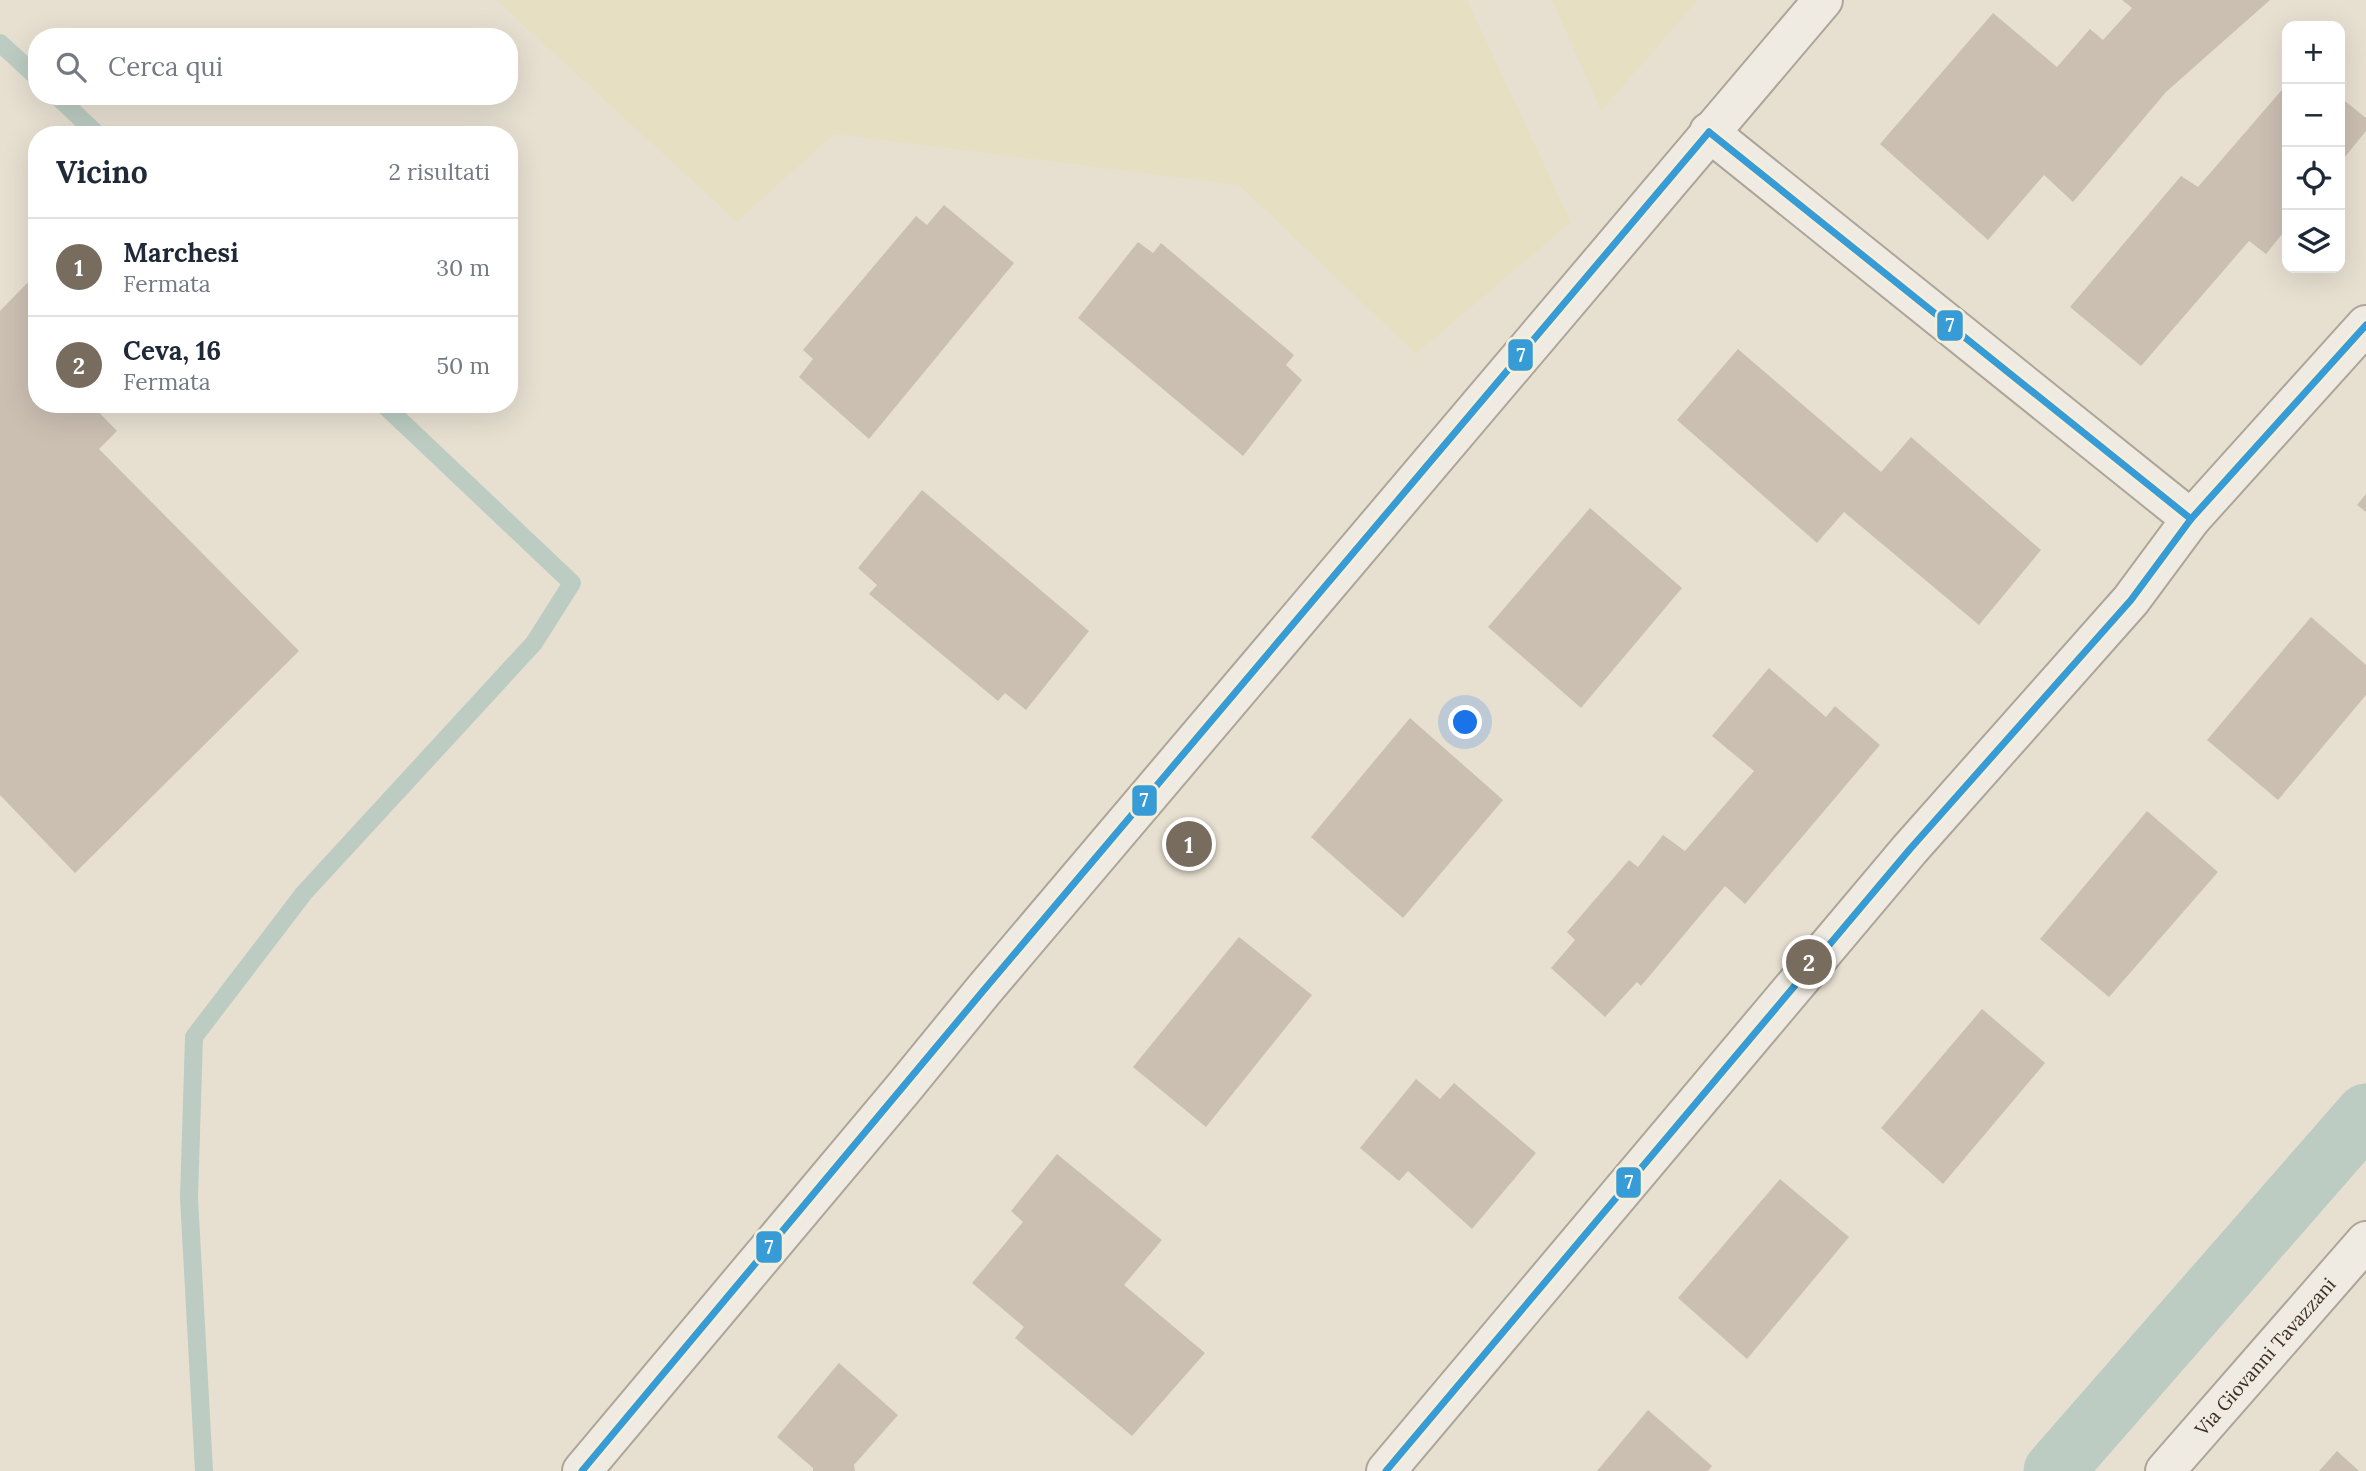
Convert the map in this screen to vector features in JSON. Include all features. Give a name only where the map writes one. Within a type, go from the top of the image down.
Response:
[{"type":"street","points":[[582,1471],[983,991],[1822,0]]},
{"type":"street","points":[[1709,132],[2191,519]]},
{"type":"street","points":[[1386,1471],[1910,849],[2131,600],[2191,519],[2366,324]]},
{"type":"street","name":"Via Giovanni Tavazzani","points":[[2165,1471],[2366,1241]]},
{"type":"shaded area","points":[[496,0],[1467,0],[1571,222],[1416,354],[1239,185],[834,134],[737,222]]},
{"type":"shaded area","points":[[1552,0],[1698,0],[1601,111]]},
{"type":"building","points":[[2122,0],[2270,0],[2166,92],[2073,202],[2044,175],[1988,240],[1880,144],[1993,13],[2057,67],[2090,29],[2103,40],[2132,8]]},
{"type":"building","points":[[2282,90],[2282,234],[2266,254],[2249,241],[2141,366],[2070,307],[2181,176],[2198,187]]},
{"type":"building","points":[[2345,101],[2366,118],[2366,131],[2345,157]]},
{"type":"building","points":[[944,205],[1014,263],[869,439],[799,377],[813,359],[803,350],[916,216],[927,225]]},
{"type":"building","points":[[1138,242],[1153,253],[1161,243],[1294,355],[1286,365],[1302,380],[1243,456],[1078,318]]},
{"type":"building","points":[[28,282],[28,413],[100,413],[117,431],[99,449],[299,651],[75,873],[0,795],[0,311]]},
{"type":"building","points":[[1738,349],[1881,472],[1911,437],[2041,550],[1979,625],[1844,512],[1817,543],[1677,420]]},
{"type":"building","points":[[922,490],[1089,631],[1026,710],[1005,693],[998,701],[869,594],[877,585],[858,568]]},
{"type":"building","points":[[2366,494],[2366,512],[2357,505]]},
{"type":"building","points":[[1590,508],[1682,588],[1581,708],[1488,627]]},
{"type":"building","points":[[2311,617],[2366,665],[2366,695],[2278,800],[2207,740]]},
{"type":"building","points":[[1769,668],[1826,717],[1835,706],[1880,745],[1745,904],[1725,886],[1641,986],[1637,982],[1605,1017],[1551,968],[1575,940],[1567,932],[1629,860],[1638,867],[1663,835],[1685,851],[1754,771],[1712,736]]},
{"type":"building","points":[[1410,718],[1503,800],[1403,918],[1311,837]]},
{"type":"building","points":[[2147,811],[2218,872],[2109,997],[2040,939]]},
{"type":"building","points":[[1239,937],[1312,995],[1206,1127],[1133,1067]]},
{"type":"building","points":[[1982,1009],[2045,1063],[1943,1184],[1881,1128]]},
{"type":"building","points":[[1416,1079],[1440,1099],[1454,1083],[1536,1153],[1472,1229],[1408,1171],[1399,1181],[1360,1148]]},
{"type":"building","points":[[1057,1154],[1162,1240],[1124,1285],[1205,1353],[1132,1436],[1015,1338],[1024,1327],[972,1283],[1023,1222],[1011,1211]]},
{"type":"building","points":[[1780,1179],[1849,1237],[1747,1359],[1678,1298]]},
{"type":"building","points":[[839,1363],[898,1415],[854,1465],[855,1471],[813,1471],[813,1468],[777,1437]]},
{"type":"building","points":[[1648,1410],[1712,1466],[1708,1471],[1597,1471]]},
{"type":"building","points":[[2337,1451],[2359,1471],[2319,1471]]},
{"type":"waterway","points":[[0,43],[28,69]]},
{"type":"waterway","points":[[66,105],[89,126]]},
{"type":"waterway","points":[[204,1471],[189,1198],[194,1037],[304,893],[534,643],[572,583],[393,413]]},
{"type":"waterway","points":[[2054,1471],[2366,1114]]},
{"type":"transit line","name":"7","points":[[1709,132],[2191,519]]},
{"type":"transit line","name":"7","points":[[582,1471],[983,991],[1709,132]]},
{"type":"transit line","name":"7","points":[[1386,1471],[1910,849],[2131,600],[2191,519],[2366,325]]},
{"type":"place","name":"Marchesi","points":[[1189,844]]},
{"type":"place","name":"Ceva, 16","points":[[1809,962]]}]
